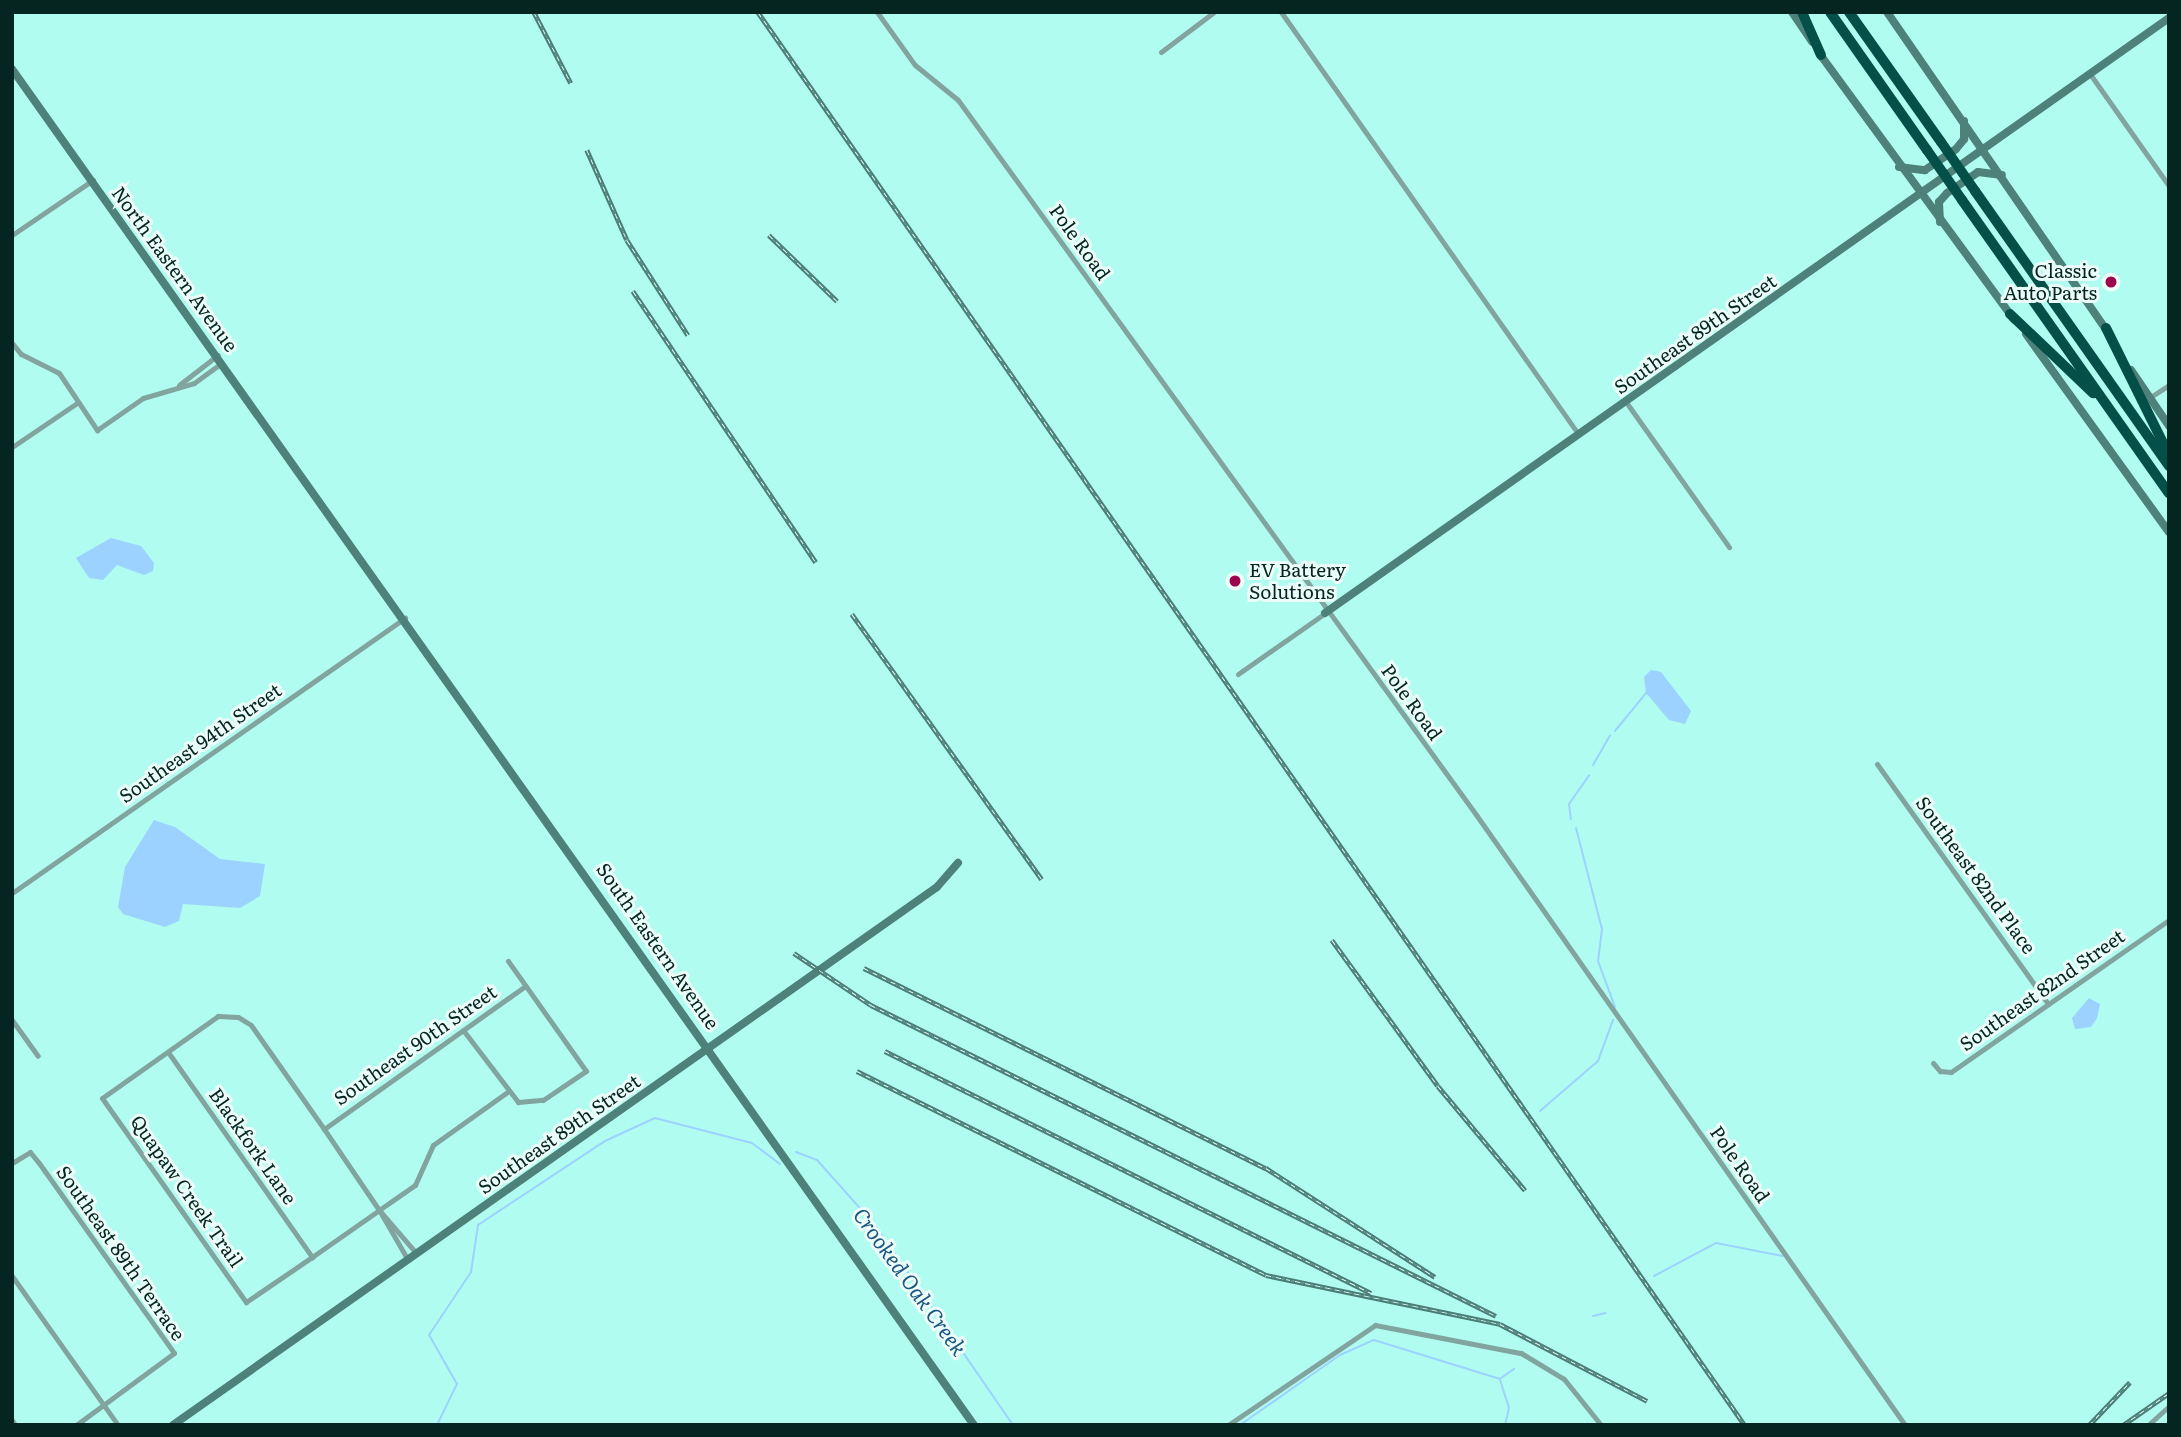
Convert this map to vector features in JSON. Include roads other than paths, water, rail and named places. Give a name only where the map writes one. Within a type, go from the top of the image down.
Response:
[{"type":"highway","points":[[1802,12],[1821,55]]},
{"type":"highway","points":[[1830,12],[2169,493]]},
{"type":"highway","points":[[1849,12],[2169,466]]},
{"type":"highway","points":[[2010,314],[2109,409]]},
{"type":"highway","points":[[2106,328],[2169,455]]},
{"type":"main road","points":[[1792,12],[1940,225],[2010,314],[2169,532]]},
{"type":"main road","points":[[1887,12],[1984,148],[2169,426]]},
{"type":"main road","name":"Southeast 89th Street","points":[[1325,613],[2169,18]]},
{"type":"main road","name":"North Eastern Avenue","points":[[12,69],[313,488]]},
{"type":"main road","points":[[1899,167],[1925,170],[1956,149],[1964,139],[1964,121]]},
{"type":"main road","points":[[1940,225],[1938,206],[1947,193],[1975,173],[2002,175]]},
{"type":"main road","name":"South Eastern Avenue","points":[[313,488],[974,1425]]},
{"type":"main road","name":"Southeast 89th Street","points":[[173,1425],[937,887],[958,863]]},
{"type":"street","name":"Pole Road","points":[[877,12],[915,65],[958,100],[1325,613],[1477,816],[1905,1425]]},
{"type":"street","points":[[1161,52],[1214,12]]},
{"type":"street","points":[[1281,12],[1579,435]]},
{"type":"street","points":[[2090,74],[2169,186]]},
{"type":"street","points":[[12,235],[93,180]]},
{"type":"street","points":[[12,343],[21,354],[59,373],[97,430],[144,398],[194,383],[221,359]]},
{"type":"street","points":[[2149,398],[2169,385]]},
{"type":"street","points":[[1626,402],[1728,547]]},
{"type":"street","points":[[12,447],[77,403]]},
{"type":"street","name":"Southeast 89th Street","points":[[1238,674],[1325,613]]},
{"type":"street","name":"Southeast 94th Street","points":[[12,892],[405,618]]},
{"type":"street","name":"Southeast 82nd Place","points":[[1877,764],[2048,1004]]},
{"type":"street","name":"Southeast 82nd Street","points":[[1933,1063],[1940,1071],[1951,1072],[2169,920]]},
{"type":"street","points":[[463,1030],[506,1093],[518,1102],[537,1102],[586,1071],[508,961]]},
{"type":"street","name":"Southeast 90th Street","points":[[324,1129],[525,986]]},
{"type":"street","points":[[168,1052],[218,1016],[232,1015],[251,1025],[379,1210],[408,1260]]},
{"type":"street","points":[[12,1020],[38,1056]]},
{"type":"street","name":"Quapaw Creek Trail","points":[[168,1052],[102,1098],[246,1302],[312,1257]]},
{"type":"street","name":"Blackfork Lane","points":[[168,1052],[312,1257]]},
{"type":"street","points":[[312,1257],[418,1182],[433,1145],[506,1093]]},
{"type":"street","name":"Southeast 89th Terrace","points":[[12,1163],[30,1152],[174,1353],[76,1425]]},
{"type":"street","points":[[379,1210],[417,1254]]},
{"type":"street","points":[[12,1276],[118,1425]]},
{"type":"street","points":[[1228,1425],[1362,1330],[1383,1325],[1531,1358],[1564,1379],[1601,1425]]},
{"type":"street","points":[[2148,1425],[2169,1406]]},
{"type":"water","points":[[111,538],[141,546],[154,563],[153,571],[144,575],[117,565],[103,580],[89,578],[76,558]]},
{"type":"water","points":[[1651,670],[1661,672],[1691,711],[1685,724],[1669,720],[1646,693],[1644,677]]},
{"type":"water","points":[[154,820],[175,827],[220,859],[265,864],[260,896],[240,908],[183,904],[179,921],[165,927],[123,914],[118,907],[125,867]]},
{"type":"water","points":[[2089,998],[2100,1004],[2097,1018],[2091,1027],[2075,1029],[2072,1018]]},
{"type":"waterway","points":[[1615,731],[1646,693]]},
{"type":"waterway","points":[[1593,765],[1610,735]]},
{"type":"waterway","points":[[1571,819],[1569,804],[1589,775]]},
{"type":"waterway","points":[[1576,828],[1602,929],[1598,961],[1615,1007]]},
{"type":"waterway","points":[[1540,1111],[1598,1061],[1613,1020]]},
{"type":"waterway","name":"Crooked Oak Creek","points":[[437,1425],[457,1384],[429,1335],[471,1272],[478,1225],[605,1141],[655,1118],[752,1143],[780,1164]]},
{"type":"waterway","name":"Crooked Oak Creek","points":[[796,1152],[817,1160],[875,1225],[1013,1425]]},
{"type":"waterway","points":[[1654,1276],[1716,1243],[1783,1256]]},
{"type":"waterway","points":[[1593,1316],[1606,1313]]},
{"type":"waterway","name":"Crooked Oak Creek","points":[[1240,1425],[1340,1355],[1374,1340],[1500,1379]]},
{"type":"waterway","points":[[1501,1378],[1514,1369]]},
{"type":"waterway","name":"Crooked Oak Creek","points":[[1500,1380],[1509,1408],[1505,1425]]},
{"type":"railway","points":[[534,12],[571,83]]},
{"type":"railway","points":[[758,12],[1745,1425]]},
{"type":"railway","points":[[587,150],[627,240],[688,335]]},
{"type":"railway","points":[[769,235],[837,301]]},
{"type":"railway","points":[[633,291],[816,562]]},
{"type":"railway","points":[[852,614],[1042,879]]},
{"type":"railway","points":[[1332,940],[1438,1086],[1525,1190]]},
{"type":"railway","points":[[794,953],[871,1005],[1496,1316]]},
{"type":"railway","points":[[864,968],[1266,1168],[1435,1277]]},
{"type":"railway","points":[[885,1051],[1371,1293]]},
{"type":"railway","points":[[857,1071],[1266,1275],[1500,1324],[1647,1401]]},
{"type":"railway","points":[[2089,1425],[2130,1382]]},
{"type":"railway","points":[[2123,1425],[2169,1393]]},
{"type":"place","name":"Classic Auto Parts","points":[[2111,282]]},
{"type":"place","name":"EV Battery Solutions","points":[[1235,581]]}]
